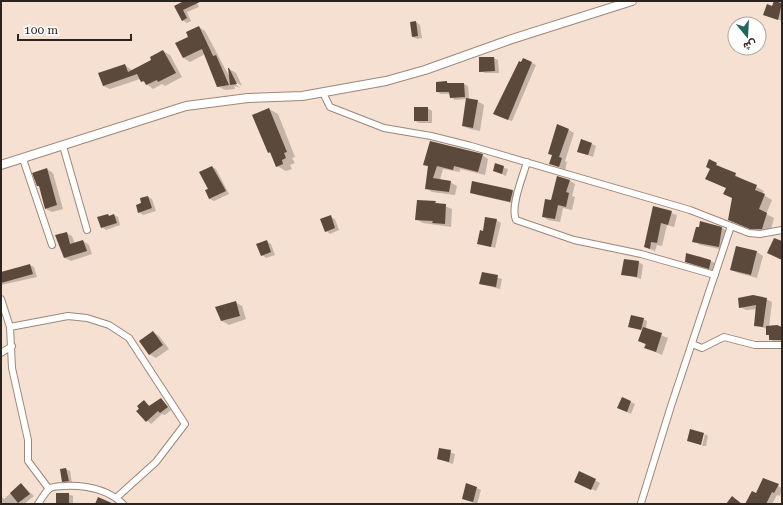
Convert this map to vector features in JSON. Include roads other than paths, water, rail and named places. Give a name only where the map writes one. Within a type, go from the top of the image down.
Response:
[{"type":"street","points":[[1,165],[140,120],[202,103],[248,98],[302,96],[386,81],[425,70],[509,40],[632,1]]},
{"type":"street","points":[[323,93],[330,107],[384,128],[431,136],[527,162],[690,210],[749,233],[760,234],[782,230]]},
{"type":"street","points":[[63,146],[87,230]]},
{"type":"street","points":[[23,159],[52,245]]},
{"type":"street","points":[[527,162],[514,207],[513,215],[516,220],[574,240],[641,254],[715,275]]},
{"type":"street","points":[[641,503],[671,406],[731,226]]},
{"type":"street","points":[[1,299],[10,327],[12,368],[28,440],[28,461],[49,489]]},
{"type":"street","points":[[10,327],[68,316],[86,318],[109,325],[129,338],[185,424],[156,462],[116,498]]},
{"type":"street","points":[[692,344],[702,348],[724,337],[755,345],[782,345]]},
{"type":"street","points":[[1,353],[12,346]]},
{"type":"street","points":[[38,504],[49,489],[58,486],[83,485],[104,491],[116,498],[122,504]]}]
